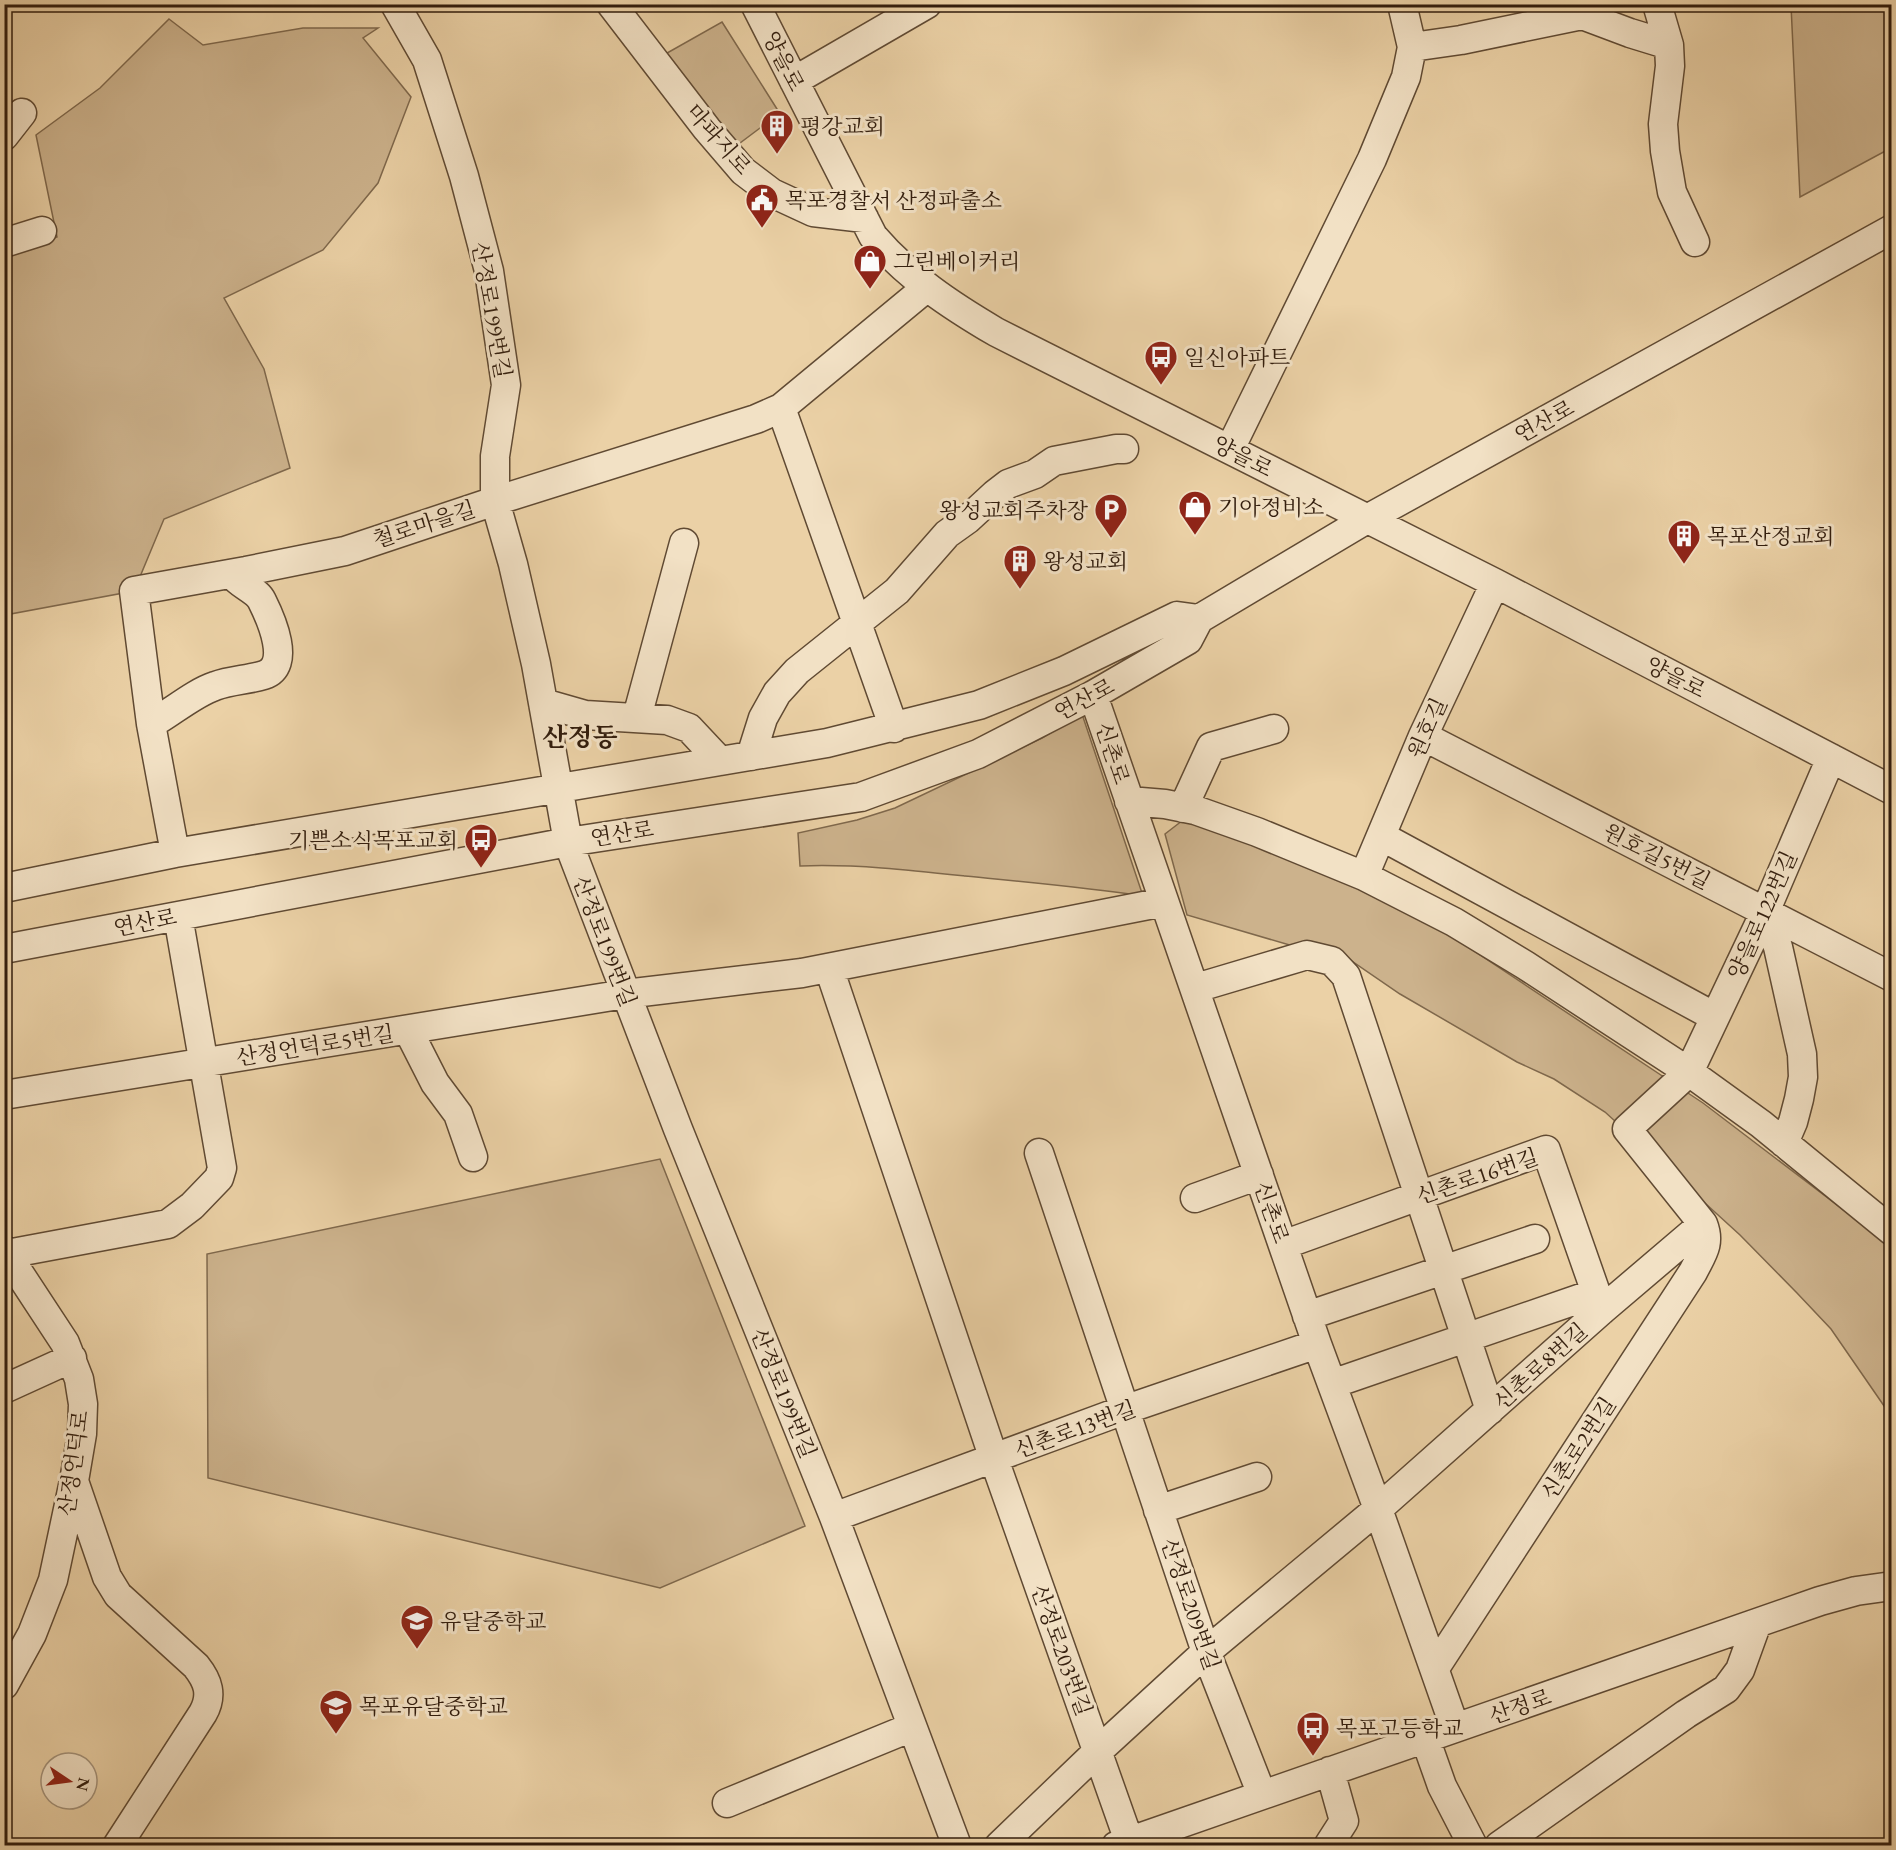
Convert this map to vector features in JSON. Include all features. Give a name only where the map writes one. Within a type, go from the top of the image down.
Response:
[{"type":"street","name":"산정로199번길","points":[[395,4],[427,60],[464,176],[489,271],[506,385],[495,456],[495,501],[513,564],[543,703],[568,842],[625,994],[834,1517],[957,1845]]},
{"type":"street","name":"마파지로","points":[[611,4],[707,129],[743,171],[772,193],[813,212],[864,218]]},
{"type":"street","name":"양을로","points":[[755,4],[873,236],[891,257],[926,288],[996,332],[1495,583],[1892,790]]},
{"type":"street","points":[[794,81],[927,4]]},
{"type":"street","points":[[1230,449],[1372,159],[1406,77],[1412,46],[1402,4]]},
{"type":"street","points":[[1657,4],[1669,45],[1670,66],[1663,124],[1665,151],[1672,192],[1695,242]]},
{"type":"street","points":[[1412,46],[1461,40],[1582,15],[1669,45]]},
{"type":"street","points":[[4,136],[22,113]]},
{"type":"street","name":"연산로","points":[[4,949],[568,842],[861,797],[978,754],[1094,695],[1188,640],[1199,619],[1366,519],[1892,229]]},
{"type":"street","points":[[4,243],[42,231]]},
{"type":"street","name":"철로마을길","points":[[175,854],[151,724],[134,591],[345,551],[756,419],[781,408],[926,288]]},
{"type":"street","points":[[781,408],[894,728]]},
{"type":"street","points":[[751,756],[763,718],[777,693],[797,671],[897,591],[947,534],[1008,484],[1035,474],[1054,461],[1124,449]]},
{"type":"street","points":[[637,717],[684,543]]},
{"type":"street","points":[[151,724],[212,686],[267,674],[275,668],[279,657],[278,644],[261,599],[236,580],[232,574]]},
{"type":"street","name":"원호길","points":[[1364,876],[1423,736],[1495,583]]},
{"type":"street","name":"연산로","points":[[4,888],[175,854],[827,744],[979,705],[1064,670],[1177,616],[1199,619]]},
{"type":"street","name":"신촌로","points":[[1094,695],[1307,1316],[1455,1728]]},
{"type":"street","points":[[543,703],[585,715],[667,720],[689,728],[720,761]]},
{"type":"street","points":[[1183,808],[1211,747],[1274,729]]},
{"type":"street","name":"원호길5번길","points":[[1423,736],[1892,977]]},
{"type":"street","name":"양을로122번길","points":[[1689,1072],[1765,912],[1831,758]]},
{"type":"street","points":[[1129,801],[1183,808],[1257,832],[1364,876],[1454,922],[1525,965],[1689,1072],[1784,1143],[1892,1231]]},
{"type":"street","points":[[1381,836],[1715,1017]]},
{"type":"street","name":"산정언덕로5번길","points":[[4,1095],[625,994],[802,973],[1164,902]]},
{"type":"street","points":[[1765,912],[1778,947],[1802,1054],[1801,1088],[1793,1122],[1784,1143]]},
{"type":"street","points":[[6,1252],[168,1224],[192,1206],[219,1178],[222,1168],[178,916]]},
{"type":"street","points":[[1196,988],[1307,955],[1332,961],[1346,976],[1490,1410]]},
{"type":"street","name":"산정로203번길","points":[[829,968],[994,1459],[1098,1750],[1123,1843]]},
{"type":"street","points":[[408,1030],[435,1083],[458,1114],[473,1157]]},
{"type":"street","points":[[1689,1072],[1627,1129],[1703,1224]]},
{"type":"street","name":"신촌로16번길","points":[[1283,1245],[1546,1150],[1599,1302]]},
{"type":"street","name":"산정로209번길","points":[[1039,1153],[1206,1652],[1262,1795]]},
{"type":"street","points":[[1195,1198],[1259,1175]]},
{"type":"street","name":"신촌로8번길","points":[[999,1845],[1098,1750],[1206,1652],[1378,1509],[1490,1410],[1599,1302],[1703,1224]]},
{"type":"street","name":"신촌로2번길","points":[[1435,1668],[1693,1272],[1708,1236],[1703,1224]]},
{"type":"street","points":[[1307,1316],[1535,1239]]},
{"type":"street","name":"산정언덕로","points":[[4,1685],[32,1634],[53,1580],[74,1481],[82,1434],[83,1404],[79,1379],[65,1343],[6,1252]]},
{"type":"street","points":[[1332,1384],[1466,1337],[1599,1302]]},
{"type":"street","name":"신촌로13번길","points":[[834,1517],[1124,1410],[1317,1344]]},
{"type":"street","points":[[4,1389],[72,1358]]},
{"type":"street","points":[[1158,1510],[1257,1477]]},
{"type":"street","points":[[74,1481],[107,1577],[118,1594],[196,1666],[203,1674],[209,1691],[208,1703],[117,1845]]},
{"type":"street","name":"산정로","points":[[1123,1843],[1757,1623],[1856,1591],[1892,1586]]},
{"type":"street","points":[[1499,1845],[1686,1714],[1726,1689],[1740,1670],[1757,1623]]},
{"type":"street","points":[[727,1803],[912,1727]]},
{"type":"street","points":[[1425,1738],[1442,1786],[1473,1845]]},
{"type":"street","points":[[1328,1845],[1344,1821],[1330,1771]]},
{"type":"shaded area","points":[[1791,5],[1891,5],[1891,148],[1800,197]]},
{"type":"shaded area","points":[[169,19],[203,45],[303,28],[378,28],[363,38],[411,97],[378,183],[323,250],[224,298],[264,369],[290,468],[164,519],[134,591],[5,615],[5,253],[57,237],[36,135],[100,88]]},
{"type":"shaded area","points":[[722,22],[777,109],[760,128],[736,146],[660,57]]},
{"type":"shaded area","points":[[1082,714],[1143,896],[1077,887],[903,870],[800,866],[798,833],[857,820],[895,808],[1042,738]]},
{"type":"shaded area","points":[[1187,817],[1348,882],[1453,937],[1703,1103],[1891,1246],[1891,1416],[1831,1329],[1740,1235],[1605,1112],[1554,1079],[1517,1062],[1400,994],[1337,951],[1293,946],[1187,915],[1165,834]]},
{"type":"shaded area","points":[[660,1159],[805,1526],[660,1588],[208,1478],[207,1254]]},
{"type":"place","name":"평강교회","points":[[777,155]]},
{"type":"place","name":"목포경찰서 산정파출소","points":[[762,229]]},
{"type":"place","name":"그린베이커리","points":[[870,290]]},
{"type":"place","name":"일신아파트","points":[[1161,386]]},
{"type":"place","name":"기아정비소","points":[[1195,536]]},
{"type":"place","name":"왕성교회주차장","points":[[1111,539]]},
{"type":"place","name":"목포산정교회","points":[[1684,565]]},
{"type":"place","name":"왕성교회","points":[[1020,590]]},
{"type":"place","name":"기쁜소식목포교회","points":[[481,869]]},
{"type":"place","name":"유달중학교","points":[[417,1650]]},
{"type":"place","name":"목포유달중학교","points":[[336,1735]]},
{"type":"place","name":"목포고등학교","points":[[1313,1757]]},
{"type":"district","name":"산정동","points":[[580,737]]}]
